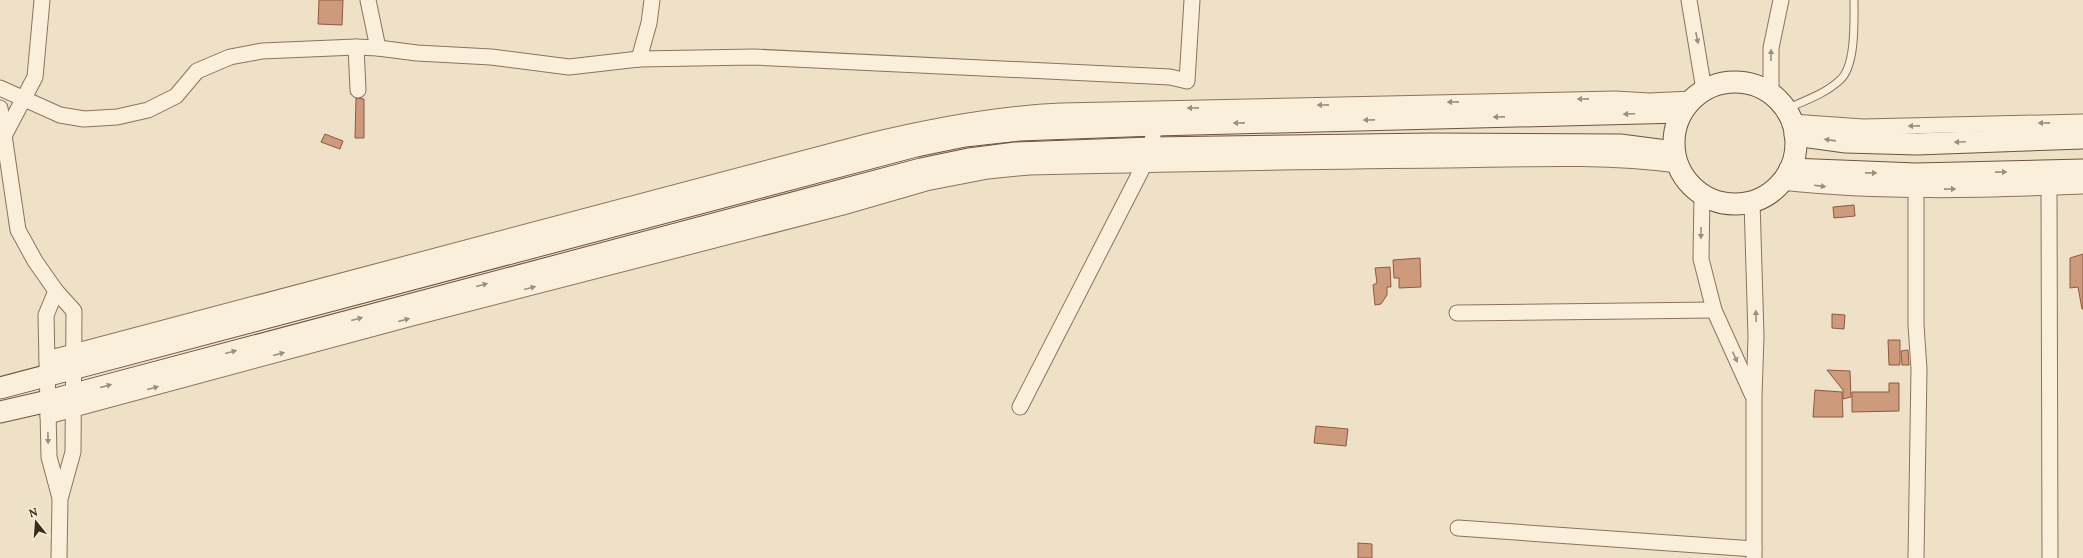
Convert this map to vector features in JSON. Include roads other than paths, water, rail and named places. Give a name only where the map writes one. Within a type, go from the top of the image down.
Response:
[{"type":"main road","points":[[1738,82],[1755,86],[1771,94],[1791,122],[1795,152],[1786,175],[1773,190],[1752,201],[1742,203],[1726,203],[1702,194],[1687,181],[1676,158],[1675,131],[1693,100],[1715,85],[1738,82]]},
{"type":"main road","points":[[0,388],[47,367],[916,146],[965,136],[1156,117],[1693,100]]},
{"type":"main road","points":[[1791,122],[1846,142],[1917,144],[2083,138]]},
{"type":"main road","points":[[0,412],[48,409],[921,169],[969,159],[1016,153],[1147,156],[1432,144],[1612,145],[1651,148],[1676,158]]},
{"type":"main road","points":[[1786,175],[2083,170]]},
{"type":"street","points":[[4,136],[35,77],[42,0]]},
{"type":"street","points":[[368,0],[378,48]]},
{"type":"street","points":[[639,59],[649,23],[652,0]]},
{"type":"street","points":[[0,88],[24,97],[60,115],[84,119],[117,117],[148,110],[176,96],[196,72],[230,57],[262,51],[356,47],[417,53],[491,57],[570,67],[639,59],[754,57],[1170,77],[1187,81],[1192,0]]},
{"type":"street","points":[[1689,0],[1693,100]]},
{"type":"street","points":[[1771,94],[1771,48],[1781,0]]},
{"type":"street","points":[[356,47],[358,90]]},
{"type":"street","points":[[0,108],[18,230],[35,261],[56,291],[74,311],[73,452],[60,499],[59,558]]},
{"type":"street","points":[[1020,407],[1147,156],[1156,117]]},
{"type":"street","points":[[1791,122],[1863,127],[2083,122]]},
{"type":"street","points":[[1786,175],[1828,187],[1916,189],[2083,186]]},
{"type":"street","points":[[2050,187],[2050,558]]},
{"type":"street","points":[[1916,189],[1916,325],[1919,369],[1916,558]]},
{"type":"street","points":[[1702,194],[1701,259],[1714,310],[1754,397]]},
{"type":"street","points":[[1458,528],[1754,554],[1754,397],[1756,336],[1752,201]]},
{"type":"street","points":[[56,291],[46,315],[49,457],[60,499]]},
{"type":"street","points":[[1458,313],[1714,310]]},
{"type":"lane","points":[[1791,122],[1819,94],[1841,79],[1853,53],[1854,0]]}]
